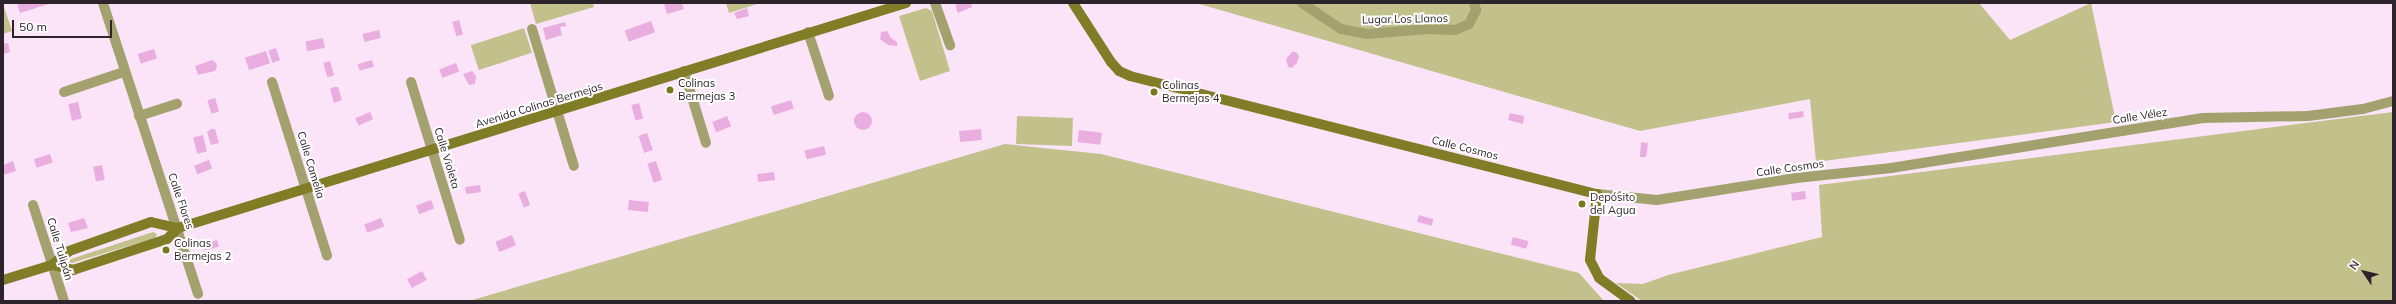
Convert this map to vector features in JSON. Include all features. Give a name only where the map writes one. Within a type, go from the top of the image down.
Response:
[{"type":"street","name":"Calle Flores","points":[[103,3],[124,72],[178,228],[198,294]]},
{"type":"street","name":"Avenida Colinas Bermejas","points":[[52,265],[74,270],[167,239],[178,228],[432,149],[557,112],[684,70],[906,3]]},
{"type":"street","points":[[935,3],[950,45]]},
{"type":"street","name":"Calle Cosmos","points":[[1073,3],[1111,62],[1119,71],[1130,76],[1597,194],[1657,200],[1796,178],[1891,168]]},
{"type":"street","name":"Lugar Los Llanos","points":[[1302,3],[1341,29],[1367,34],[1427,29],[1455,30],[1469,24],[1476,10],[1474,3]]},
{"type":"street","points":[[532,29],[574,166]]},
{"type":"street","points":[[808,32],[829,96]]},
{"type":"street","points":[[684,70],[706,143]]},
{"type":"street","points":[[64,92],[124,72]]},
{"type":"street","name":"Calle Camelia","points":[[272,82],[327,255]]},
{"type":"street","name":"Calle Violeta","points":[[411,82],[460,240]]},
{"type":"street","name":"Calle Vélez","points":[[1891,168],[2202,118],[2308,116],[2363,109],[2393,101]]},
{"type":"street","points":[[139,116],[177,104]]},
{"type":"street","points":[[1597,194],[1590,260],[1599,278],[1631,301]]},
{"type":"street","name":"Calle Tulipán","points":[[33,205],[64,301]]},
{"type":"street","name":"Avenida Colinas Bermejas","points":[[3,280],[52,265],[69,251],[151,222],[178,228]]},
{"type":"shaded area","points":[[17,3],[52,3],[20,13]]},
{"type":"shaded area","points":[[530,3],[593,3],[594,7],[536,24]]},
{"type":"shaded area","points":[[682,3],[684,9],[667,14],[664,4]]},
{"type":"shaded area","points":[[726,3],[760,3],[729,13]]},
{"type":"shaded area","points":[[971,3],[972,7],[958,13],[955,5]]},
{"type":"shaded area","points":[[1196,3],[1979,3],[2010,40],[2091,3],[2116,122],[1816,162],[1810,99],[1640,131]]},
{"type":"shaded area","points":[[3,4],[12,31],[3,34]]},
{"type":"shaded area","points":[[747,8],[749,16],[737,19],[734,13]]},
{"type":"shaded area","points":[[926,8],[932,11],[950,71],[920,81],[899,16]]},
{"type":"shaded area","points":[[459,20],[463,34],[456,36],[452,22]]},
{"type":"shaded area","points":[[651,21],[655,32],[629,42],[625,31]]},
{"type":"shaded area","points":[[565,22],[566,26],[560,27],[562,35],[546,40],[543,28]]},
{"type":"shaded area","points":[[524,28],[532,53],[479,70],[471,45]]},
{"type":"shaded area","points":[[379,30],[381,38],[364,42],[363,34]]},
{"type":"shaded area","points":[[887,31],[891,38],[897,42],[897,46],[888,45],[880,39],[881,32]]},
{"type":"shaded area","points":[[323,38],[325,48],[307,51],[305,41]]},
{"type":"shaded area","points":[[8,43],[10,52],[3,54],[3,44]]},
{"type":"shaded area","points":[[276,48],[280,60],[272,63],[268,50]]},
{"type":"shaded area","points":[[154,49],[157,59],[141,64],[138,54]]},
{"type":"shaded area","points":[[266,51],[270,63],[249,70],[245,58]]},
{"type":"shaded area","points":[[1292,52],[1296,52],[1299,56],[1297,63],[1292,68],[1288,67],[1286,59]]},
{"type":"shaded area","points":[[212,60],[216,63],[217,67],[215,71],[198,75],[195,66]]},
{"type":"shaded area","points":[[372,60],[374,67],[360,71],[358,64]]},
{"type":"shaded area","points":[[330,61],[334,75],[327,77],[323,63]]},
{"type":"shaded area","points":[[456,63],[459,71],[442,78],[439,69]]},
{"type":"shaded area","points":[[472,71],[476,76],[475,84],[469,85],[463,74]]},
{"type":"shaded area","points":[[338,87],[342,100],[334,103],[330,89]]},
{"type":"shaded area","points":[[215,98],[219,111],[211,114],[207,100]]},
{"type":"shaded area","points":[[791,100],[794,109],[774,115],[771,106]]},
{"type":"shaded area","points":[[78,102],[82,119],[72,121],[68,104]]},
{"type":"shaded area","points":[[639,103],[643,118],[635,121],[631,105]]},
{"type":"shaded area","points":[[1803,111],[1804,117],[1789,119],[1788,113]]},
{"type":"shaded area","points":[[370,112],[373,119],[358,126],[355,118]]},
{"type":"shaded area","points":[[863,112],[869,115],[872,121],[869,127],[863,130],[857,127],[854,121],[857,115]]},
{"type":"shaded area","points":[[2393,112],[2393,301],[1642,301],[1616,283],[1643,284],[1668,275],[1822,237],[1819,185]]},
{"type":"shaded area","points":[[1510,113],[1524,116],[1523,124],[1508,120]]},
{"type":"shaded area","points":[[727,116],[731,126],[716,132],[712,122]]},
{"type":"shaded area","points":[[1017,116],[1073,118],[1072,146],[1016,144]]},
{"type":"shaded area","points":[[211,129],[215,129],[219,143],[211,145],[207,132]]},
{"type":"shaded area","points":[[981,129],[982,140],[960,142],[959,131]]},
{"type":"shaded area","points":[[1079,130],[1102,133],[1100,145],[1078,142]]},
{"type":"shaded area","points":[[647,133],[653,150],[644,153],[638,136]]},
{"type":"shaded area","points":[[203,135],[207,152],[197,154],[193,137]]},
{"type":"shaded area","points":[[1641,142],[1648,143],[1646,157],[1640,157]]},
{"type":"shaded area","points":[[1005,144],[1101,154],[1579,273],[1604,301],[469,301]]},
{"type":"shaded area","points":[[824,146],[826,155],[807,159],[805,150]]},
{"type":"shaded area","points":[[50,154],[53,163],[37,168],[34,159]]},
{"type":"shaded area","points":[[209,160],[212,168],[197,174],[194,166]]},
{"type":"shaded area","points":[[13,161],[16,171],[3,175],[3,165]]},
{"type":"shaded area","points":[[656,161],[662,180],[654,183],[647,164]]},
{"type":"shaded area","points":[[102,165],[105,180],[96,181],[93,167]]},
{"type":"shaded area","points":[[774,172],[775,180],[758,182],[757,174]]},
{"type":"shaded area","points":[[480,185],[481,192],[466,194],[465,187]]},
{"type":"shaded area","points":[[525,191],[530,205],[524,207],[518,193]]},
{"type":"shaded area","points":[[1805,191],[1806,199],[1792,201],[1791,193]]},
{"type":"shaded area","points":[[431,200],[434,208],[419,214],[416,206]]},
{"type":"shaded area","points":[[629,200],[649,202],[648,212],[628,210]]},
{"type":"shaded area","points":[[1419,215],[1433,219],[1431,226],[1417,222]]},
{"type":"shaded area","points":[[84,218],[88,228],[71,232],[68,223]]},
{"type":"shaded area","points":[[381,218],[384,226],[367,233],[364,224]]},
{"type":"shaded area","points":[[153,232],[157,234],[155,238],[72,263],[69,262],[71,259]]},
{"type":"shaded area","points":[[512,235],[516,245],[499,252],[495,242]]},
{"type":"shaded area","points":[[1513,237],[1528,241],[1526,249],[1511,245]]},
{"type":"shaded area","points":[[217,240],[219,247],[205,251],[203,244]]},
{"type":"shaded area","points":[[422,271],[427,280],[412,288],[407,279]]},
{"type":"place","name":"Colinas Bermejas 3","points":[[670,90]]},
{"type":"place","name":"Colinas Bermejas 4","points":[[1154,92]]},
{"type":"place","name":"Depósito del Agua","points":[[1582,204]]},
{"type":"place","name":"Colinas Bermejas 2","points":[[166,250]]}]
